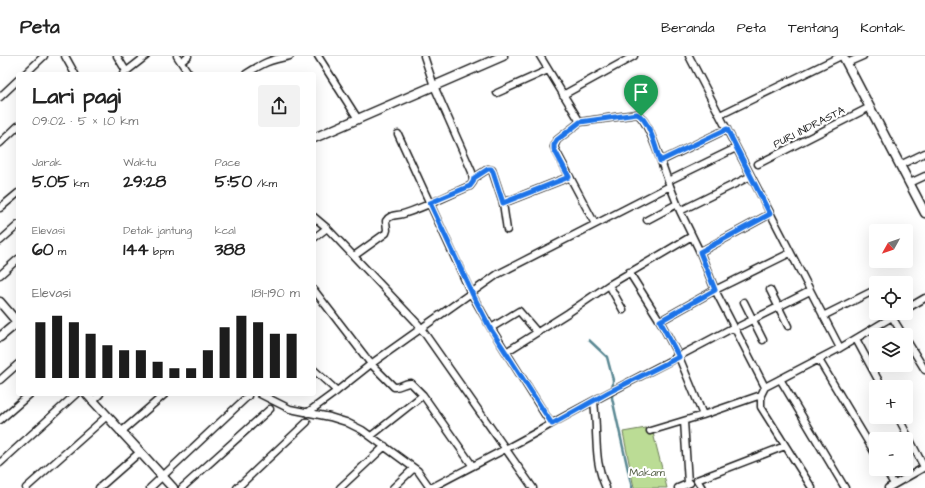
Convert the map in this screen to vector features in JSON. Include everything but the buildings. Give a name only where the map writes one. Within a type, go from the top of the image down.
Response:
[{"type":"street","points":[[27,72],[44,56]]},
{"type":"street","points":[[65,56],[74,72]]},
{"type":"street","points":[[117,56],[125,72],[146,56]]},
{"type":"street","points":[[188,56],[179,59],[189,72]]},
{"type":"street","points":[[249,72],[273,59],[290,56]]},
{"type":"street","points":[[318,56],[358,119]]},
{"type":"street","points":[[424,56],[434,86],[474,178]]},
{"type":"street","points":[[316,137],[503,56]]},
{"type":"street","points":[[540,56],[580,122]]},
{"type":"street","points":[[563,95],[634,56]]},
{"type":"street","points":[[689,56],[840,348]]},
{"type":"street","points":[[720,115],[844,58],[863,56]]},
{"type":"street","points":[[844,58],[925,213]]},
{"type":"street","points":[[497,93],[548,70]]},
{"type":"street","points":[[0,97],[16,82]]},
{"type":"street","name":"PURI INDRASTA","points":[[758,164],[870,107]]},
{"type":"street","points":[[595,224],[554,149],[554,145],[557,140],[580,122],[639,115],[643,118],[649,130],[677,204],[700,252],[715,290],[737,327],[765,387]]},
{"type":"street","points":[[0,143],[16,128]]},
{"type":"street","points":[[660,161],[727,129]]},
{"type":"street","points":[[398,134],[472,293],[490,328],[552,424]]},
{"type":"street","points":[[308,413],[420,328],[498,274],[736,148]]},
{"type":"street","points":[[900,165],[924,155]]},
{"type":"street","points":[[354,256],[386,232],[386,221],[390,217],[402,214],[470,186],[474,178],[488,169],[491,169],[503,203],[507,230]]},
{"type":"street","points":[[680,211],[751,176]]},
{"type":"street","points":[[910,183],[925,176]]},
{"type":"street","points":[[503,203],[569,177]]},
{"type":"street","points":[[0,208],[16,195]]},
{"type":"street","points":[[647,220],[677,204]]},
{"type":"street","points":[[700,252],[770,214]]},
{"type":"street","points":[[316,219],[354,256],[420,328],[533,488]]},
{"type":"street","points":[[0,241],[16,227]]},
{"type":"street","points":[[316,236],[327,228]]},
{"type":"street","points":[[506,352],[629,272],[692,236]]},
{"type":"street","points":[[660,321],[715,290],[790,253]]},
{"type":"street","points":[[0,275],[16,261]]},
{"type":"street","points":[[629,272],[660,321],[679,357],[703,415]]},
{"type":"street","points":[[609,285],[623,310]]},
{"type":"street","points":[[770,290],[788,326]]},
{"type":"street","points":[[264,396],[284,407],[330,417],[355,426],[414,468],[430,488],[472,465],[506,450],[609,392],[810,291]]},
{"type":"street","points":[[316,293],[371,364],[394,387],[411,382],[423,396],[472,465]]},
{"type":"street","points":[[823,316],[869,293]]},
{"type":"street","points":[[913,305],[925,298]]},
{"type":"street","points":[[744,302],[763,340]]},
{"type":"street","points":[[2,307],[16,320]]},
{"type":"street","points":[[490,328],[518,311],[537,332]]},
{"type":"street","points":[[812,488],[761,407],[760,395],[765,387],[819,360],[887,320]]},
{"type":"street","points":[[0,338],[16,324]]},
{"type":"street","points":[[856,339],[878,380]]},
{"type":"street","points":[[913,350],[925,370]]},
{"type":"street","points":[[819,360],[869,443]]},
{"type":"street","points":[[0,380],[16,366]]},
{"type":"street","points":[[316,372],[337,392]]},
{"type":"street","points":[[780,379],[845,488]]},
{"type":"street","points":[[650,431],[703,415],[760,395]]},
{"type":"street","points":[[0,420],[28,396]]},
{"type":"street","points":[[0,463],[74,396]]},
{"type":"street","points":[[89,396],[173,488]]},
{"type":"street","points":[[93,401],[98,396]]},
{"type":"street","points":[[122,432],[163,396]]},
{"type":"street","points":[[150,488],[248,396]]},
{"type":"street","points":[[371,436],[423,396]]},
{"type":"street","points":[[594,401],[596,456],[600,474],[606,488]]},
{"type":"street","points":[[182,488],[270,409]]},
{"type":"street","points":[[26,488],[107,416]]},
{"type":"street","points":[[684,421],[688,483]]},
{"type":"street","points":[[237,488],[307,422]]},
{"type":"street","points":[[888,488],[924,467],[902,424]]},
{"type":"street","points":[[340,488],[385,446]]},
{"type":"street","points":[[678,488],[785,446]]},
{"type":"street","points":[[99,488],[140,452]]},
{"type":"street","points":[[393,488],[414,468]]},
{"type":"street","points":[[889,476],[894,484]]},
{"type":"street","points":[[697,480],[702,488]]},
{"type":"green space","name":"Makam","points":[[646,428],[649,434],[653,433],[667,488],[634,488],[623,432]]},
{"type":"waterway","points":[[589,340],[607,357],[613,380],[612,398],[632,488]]},
{"type":"route","points":[[637,114],[641,116],[649,130],[660,161],[727,129],[770,214],[700,252],[715,290],[660,321],[679,357],[609,392],[552,424],[490,328],[430,203],[470,186],[474,178],[488,169],[491,169],[493,172],[503,203],[569,177],[554,149],[554,145],[557,140],[580,122],[637,114]]}]
